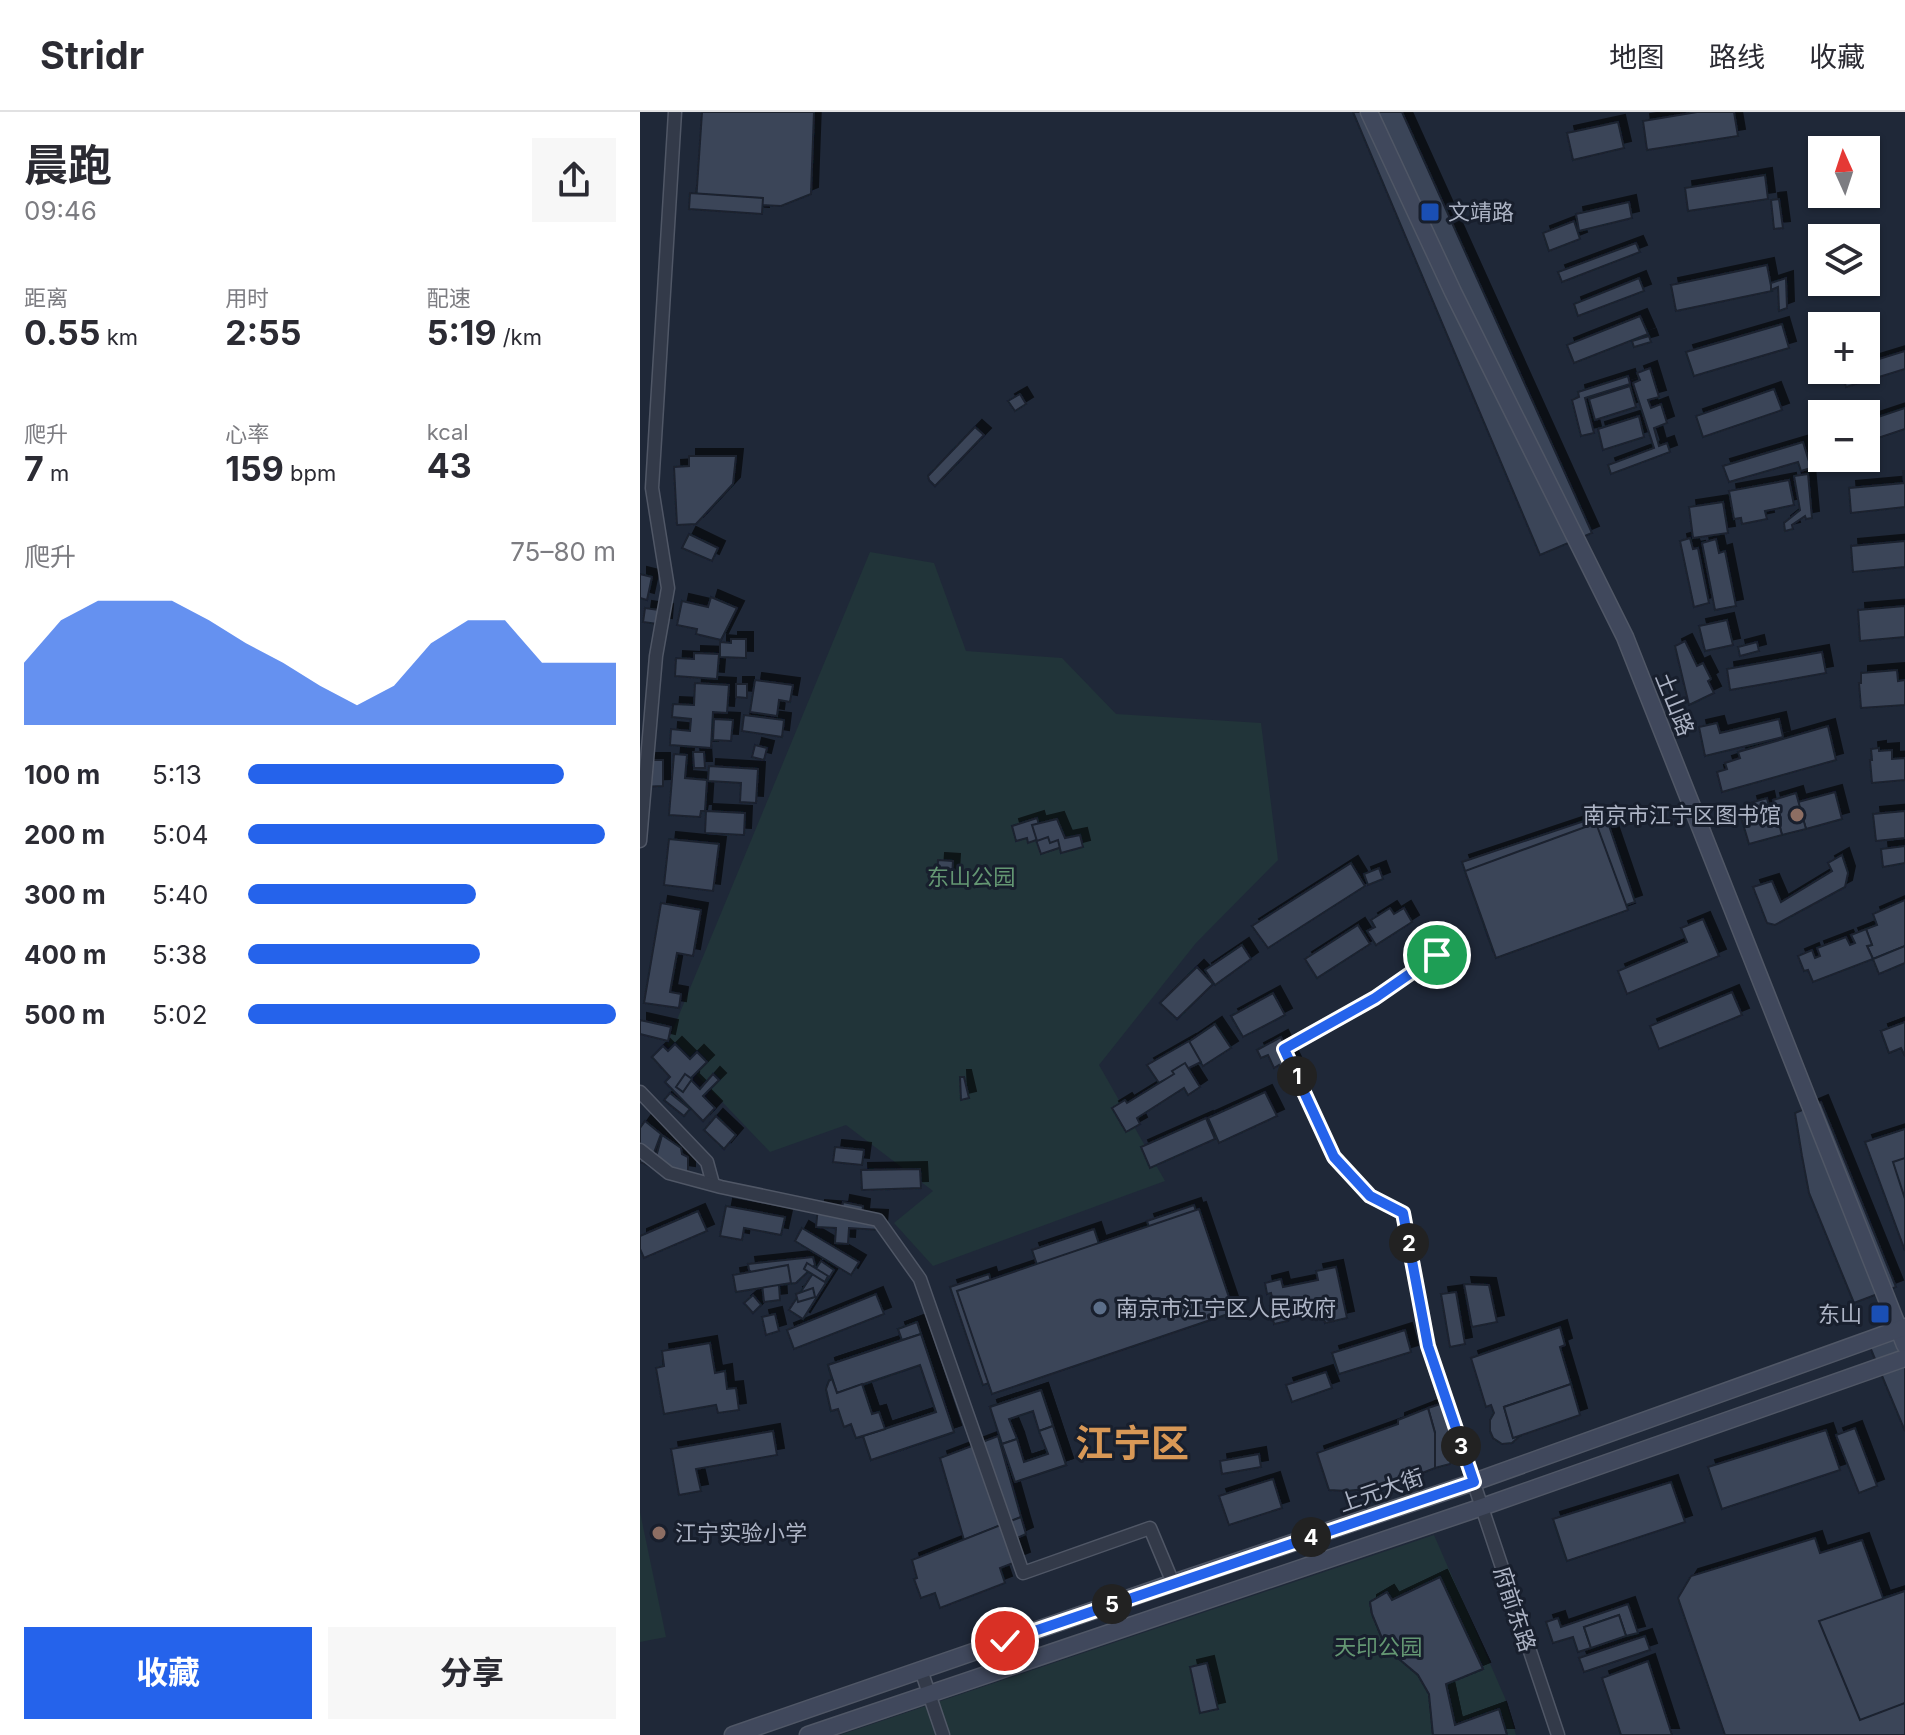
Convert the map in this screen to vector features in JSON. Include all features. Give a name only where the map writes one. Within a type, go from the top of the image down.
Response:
[{"type":"main road","name":"土山路","points":[[1369,112],[1453,292],[1625,637],[1903,1334]]},
{"type":"main road","name":"上元大街","points":[[733,1735],[1903,1334]]},
{"type":"main road","points":[[808,1735],[1482,1507],[1905,1358]]},
{"type":"street","points":[[640,841],[656,656],[668,588],[652,488],[675,112]]},
{"type":"street","name":"府前东路","points":[[1437,955],[1375,998],[1284,1049],[1334,1157],[1370,1196],[1403,1213],[1428,1346],[1558,1735]]},
{"type":"street","points":[[640,1092],[707,1162],[713,1184]]},
{"type":"street","points":[[640,1150],[669,1173],[878,1220],[920,1279],[1023,1573],[1150,1528],[1173,1583]]},
{"type":"street","points":[[921,1670],[943,1735]]},
{"type":"green space","name":"东山公园","points":[[870,552],[934,563],[966,651],[1062,658],[1116,714],[1261,723],[1278,860],[1196,943],[1099,1065],[1165,1181],[933,1266],[894,1223],[933,1191],[846,1125],[770,1152],[667,1044]]},
{"type":"green space","points":[[640,1512],[666,1637],[640,1642]]},
{"type":"green space","name":"天印公园","points":[[1434,1535],[1505,1698],[1516,1735],[840,1735]]},
{"type":"building","points":[[702,112],[814,112],[811,194],[781,206],[696,202]]},
{"type":"building","points":[[1353,112],[1402,112],[1592,533],[1540,555]]},
{"type":"building","points":[[1697,112],[1734,112],[1738,136],[1647,150],[1643,121]]},
{"type":"building","points":[[1618,122],[1624,148],[1573,160],[1567,133]]},
{"type":"building","points":[[1765,175],[1768,199],[1688,211],[1685,188]]},
{"type":"building","points":[[690,193],[763,198],[762,214],[689,209]]},
{"type":"building","points":[[1779,199],[1783,228],[1774,229],[1771,200]]},
{"type":"building","points":[[1629,202],[1632,218],[1579,231],[1576,214]]},
{"type":"building","points":[[1574,221],[1580,239],[1549,251],[1543,233]]},
{"type":"building","points":[[1636,243],[1640,252],[1562,282],[1558,272]]},
{"type":"building","points":[[1767,265],[1772,291],[1676,311],[1671,285]]},
{"type":"building","points":[[1639,278],[1644,291],[1578,316],[1574,304]]},
{"type":"building","points":[[1786,278],[1787,308],[1779,311],[1778,287],[1771,290],[1771,283]]},
{"type":"building","points":[[1640,316],[1648,334],[1574,363],[1567,345]]},
{"type":"building","points":[[1782,324],[1789,348],[1694,376],[1686,352]]},
{"type":"building","points":[[1649,336],[1651,342],[1634,347],[1632,341]]},
{"type":"building","points":[[1905,351],[1905,369],[1880,377],[1880,359]]},
{"type":"building","points":[[1650,368],[1659,397],[1648,400],[1651,408],[1661,404],[1667,423],[1654,428],[1659,446],[1667,443],[1670,452],[1611,474],[1608,465],[1654,448],[1633,383],[1640,380],[1637,373]]},
{"type":"building","points":[[1628,376],[1630,384],[1585,398],[1594,433],[1581,436],[1572,400],[1579,397],[1578,392]]},
{"type":"building","points":[[1630,386],[1636,407],[1595,420],[1589,399]]},
{"type":"building","points":[[1774,389],[1782,410],[1703,437],[1696,416]]},
{"type":"building","points":[[1020,394],[1026,404],[1015,411],[1008,401]]},
{"type":"building","points":[[1905,408],[1905,429],[1880,437],[1880,416]]},
{"type":"building","points":[[1639,416],[1644,437],[1603,450],[1598,429]]},
{"type":"building","points":[[975,427],[984,435],[935,486],[928,476]]},
{"type":"building","points":[[1803,442],[1808,458],[1808,469],[1801,471],[1798,462],[1729,482],[1723,466]]},
{"type":"building","points":[[689,456],[736,456],[733,484],[696,524],[677,525],[674,467],[689,466]]},
{"type":"building","points":[[1905,471],[1905,507],[1851,513],[1849,488],[1904,483]]},
{"type":"building","points":[[1808,474],[1812,518],[1806,519],[1805,516],[1792,525],[1793,529],[1785,531],[1784,523],[1800,510],[1794,476]]},
{"type":"building","points":[[1789,480],[1794,505],[1765,511],[1767,519],[1742,524],[1741,518],[1734,519],[1729,491]]},
{"type":"building","points":[[1723,502],[1728,533],[1693,538],[1689,507]]},
{"type":"building","points":[[689,534],[718,548],[712,561],[682,548]]},
{"type":"building","points":[[1690,538],[1693,549],[1698,548],[1709,603],[1694,607],[1680,541]]},
{"type":"building","points":[[1716,539],[1719,553],[1725,551],[1736,606],[1715,610],[1702,543]]},
{"type":"building","points":[[1905,541],[1905,567],[1853,572],[1851,546]]},
{"type":"building","points":[[640,574],[652,577],[647,600],[640,598]]},
{"type":"building","points":[[711,597],[737,608],[721,640],[696,634],[697,629],[677,625],[682,601],[708,607]]},
{"type":"building","points":[[1905,606],[1905,637],[1860,641],[1858,610]]},
{"type":"building","points":[[645,608],[666,611],[665,625],[643,622]]},
{"type":"building","points":[[1727,620],[1733,645],[1705,651],[1699,626]]},
{"type":"building","points":[[731,639],[746,639],[746,658],[720,657],[720,642],[731,643]]},
{"type":"building","points":[[1685,641],[1697,666],[1703,663],[1714,693],[1689,705],[1675,646]]},
{"type":"building","points":[[1757,642],[1759,651],[1740,656],[1738,647]]},
{"type":"building","points":[[1822,652],[1826,673],[1730,690],[1727,669]]},
{"type":"building","points":[[694,653],[719,654],[717,679],[675,676],[676,658],[694,659]]},
{"type":"building","points":[[1897,670],[1898,681],[1905,680],[1905,705],[1861,708],[1861,673]]},
{"type":"building","points":[[755,680],[793,685],[790,702],[779,700],[777,716],[750,712]]},
{"type":"building","points":[[695,683],[729,685],[727,713],[713,712],[711,748],[670,745],[671,729],[690,731],[691,719],[672,717],[673,704],[694,705]]},
{"type":"building","points":[[736,684],[747,684],[747,698],[736,697]]},
{"type":"building","points":[[744,715],[784,720],[782,737],[742,731]]},
{"type":"building","points":[[714,719],[733,720],[731,741],[713,740]]},
{"type":"building","points":[[1779,719],[1783,737],[1705,756],[1699,727],[1717,723],[1720,733]]},
{"type":"building","points":[[1828,726],[1836,760],[1722,792],[1717,772],[1727,769],[1725,763],[1740,758],[1738,752]]},
{"type":"building","points":[[755,745],[767,748],[764,760],[752,757]]},
{"type":"building","points":[[1879,748],[1879,751],[1892,750],[1892,759],[1905,758],[1905,780],[1872,783],[1871,749]]},
{"type":"building","points":[[693,752],[704,752],[705,768],[694,768]]},
{"type":"building","points":[[674,754],[687,755],[685,778],[707,780],[705,811],[701,811],[700,817],[669,815]]},
{"type":"building","points":[[640,760],[663,760],[663,786],[640,787]]},
{"type":"building","points":[[709,766],[758,769],[756,803],[740,802],[741,783],[708,781]]},
{"type":"building","points":[[1835,792],[1842,819],[1806,829],[1798,802]]},
{"type":"building","points":[[1796,793],[1806,829],[1782,835],[1773,800]]},
{"type":"building","points":[[1767,798],[1769,807],[1752,811],[1750,803]]},
{"type":"building","points":[[1775,808],[1782,835],[1749,844],[1741,817]]},
{"type":"building","points":[[706,811],[745,813],[744,835],[705,833]]},
{"type":"building","points":[[1905,811],[1905,838],[1876,841],[1873,814]]},
{"type":"building","points":[[1605,814],[1635,902],[1493,951],[1462,862]]},
{"type":"building","points":[[1037,818],[1043,838],[1058,834],[1062,847],[1041,854],[1036,840],[1028,843],[1027,838],[1016,841],[1012,826]]},
{"type":"building","points":[[1057,819],[1065,838],[1080,835],[1083,847],[1061,853],[1058,840],[1050,843],[1048,837],[1037,841],[1032,825]]},
{"type":"building","points":[[1596,823],[1628,910],[1496,958],[1465,871]]},
{"type":"building","points":[[669,839],[719,844],[713,891],[664,885]]},
{"type":"building","points":[[1905,846],[1905,863],[1883,867],[1881,849]]},
{"type":"building","points":[[1842,855],[1848,873],[1845,887],[1775,925],[1767,923],[1753,887],[1772,881],[1781,902],[1832,871],[1828,863]]},
{"type":"building","points":[[938,860],[953,861],[952,877],[937,876]]},
{"type":"building","points":[[1351,863],[1365,886],[1268,948],[1252,926]]},
{"type":"building","points":[[1379,868],[1383,879],[1368,885],[1364,874]]},
{"type":"building","points":[[1905,900],[1905,946],[1873,959],[1867,946],[1872,945],[1866,929],[1877,925],[1873,914]]},
{"type":"building","points":[[661,903],[701,910],[693,956],[677,953],[670,992],[681,994],[679,1008],[644,1003]]},
{"type":"building","points":[[1390,908],[1394,914],[1404,908],[1412,922],[1376,945],[1367,931],[1375,927],[1371,920]]},
{"type":"building","points":[[1703,919],[1719,956],[1627,994],[1618,971],[1687,942],[1681,928]]},
{"type":"building","points":[[1358,925],[1370,944],[1317,978],[1305,959]]},
{"type":"building","points":[[1866,929],[1872,945],[1867,946],[1873,959],[1813,982],[1798,956],[1812,950],[1815,958],[1820,956],[1817,948],[1846,937],[1850,945],[1855,943],[1851,935]]},
{"type":"building","points":[[1242,945],[1251,959],[1215,985],[1205,970]]},
{"type":"building","points":[[1905,946],[1905,963],[1879,974],[1873,959]]},
{"type":"building","points":[[1197,967],[1213,984],[1177,1019],[1160,1003]]},
{"type":"building","points":[[1732,992],[1742,1015],[1659,1049],[1650,1026]]},
{"type":"building","points":[[1273,993],[1285,1015],[1243,1037],[1231,1016]]},
{"type":"building","points":[[640,1020],[671,1027],[668,1041],[640,1034]]},
{"type":"building","points":[[1905,1022],[1905,1056],[1901,1048],[1889,1053],[1881,1031]]},
{"type":"building","points":[[1905,1022],[1905,1056],[1901,1048],[1889,1053],[1881,1031]]},
{"type":"building","points":[[1215,1024],[1231,1048],[1203,1066],[1187,1043]]},
{"type":"building","points":[[1281,1037],[1300,1076],[1287,1082],[1279,1065],[1274,1068],[1268,1055],[1261,1058],[1257,1050]]},
{"type":"building","points":[[1189,1041],[1201,1062],[1159,1083],[1147,1065]]},
{"type":"building","points":[[675,1044],[690,1059],[697,1052],[707,1062],[690,1079],[700,1089],[713,1074],[719,1080],[703,1096],[715,1108],[703,1121],[665,1082],[670,1077],[652,1057],[663,1046],[668,1051]]},
{"type":"building","points":[[1185,1063],[1200,1087],[1188,1095],[1184,1088],[1137,1118],[1140,1124],[1126,1132],[1112,1108],[1125,1100],[1127,1103],[1174,1074],[1172,1071]]},
{"type":"building","points":[[685,1074],[692,1079],[683,1092],[676,1087]]},
{"type":"building","points":[[960,1077],[964,1077],[969,1098],[961,1100]]},
{"type":"building","points":[[1265,1092],[1277,1116],[1219,1143],[1208,1118]]},
{"type":"building","points":[[670,1093],[690,1109],[684,1116],[664,1100]]},
{"type":"building","points":[[1821,1102],[1896,1287],[1854,1303],[1809,1193],[1802,1156],[1795,1113]]},
{"type":"building","points":[[716,1116],[736,1135],[724,1149],[704,1130]]},
{"type":"building","points":[[1206,1118],[1215,1139],[1150,1168],[1141,1147]]},
{"type":"building","points":[[645,1121],[661,1134],[649,1166],[640,1162],[640,1128]]},
{"type":"building","points":[[1905,1129],[1905,1251],[1865,1142]]},
{"type":"building","points":[[662,1135],[688,1157],[688,1173],[653,1168]]},
{"type":"building","points":[[835,1147],[864,1150],[862,1165],[833,1162]]},
{"type":"building","points":[[1905,1158],[1905,1199],[1893,1162]]},
{"type":"building","points":[[920,1169],[921,1188],[862,1190],[861,1170]]},
{"type":"building","points":[[843,1202],[863,1206],[862,1216],[881,1217],[880,1230],[849,1228],[848,1244],[835,1243],[836,1228],[816,1227],[818,1207],[842,1209]]},
{"type":"building","points":[[1194,1205],[1226,1301],[1186,1314],[1184,1309],[1022,1363],[1025,1371],[983,1385],[950,1287],[989,1274],[991,1281],[1037,1265],[1032,1250],[1094,1229],[1099,1244],[1149,1227],[1147,1221]]},
{"type":"building","points":[[726,1206],[785,1217],[781,1235],[744,1228],[742,1240],[720,1236]]},
{"type":"building","points":[[1199,1209],[1234,1312],[992,1394],[957,1291]]},
{"type":"building","points":[[698,1211],[707,1231],[644,1258],[640,1236]]},
{"type":"building","points":[[802,1228],[859,1262],[851,1275],[795,1241]]},
{"type":"building","points":[[813,1257],[815,1265],[796,1283],[779,1285],[780,1300],[764,1302],[762,1284],[749,1270],[748,1264]]},
{"type":"building","points":[[821,1261],[834,1270],[803,1319],[789,1310]]},
{"type":"building","points":[[807,1263],[828,1276],[825,1282],[804,1269]]},
{"type":"building","points":[[788,1265],[791,1283],[736,1292],[733,1275]]},
{"type":"building","points":[[1336,1267],[1347,1318],[1325,1323],[1322,1307],[1287,1314],[1288,1321],[1274,1324],[1270,1306],[1274,1305],[1265,1283],[1281,1279],[1283,1287],[1318,1280],[1316,1271]]},
{"type":"building","points":[[1464,1284],[1489,1285],[1497,1322],[1472,1327]]},
{"type":"building","points":[[813,1288],[815,1297],[798,1302],[796,1294]]},
{"type":"building","points":[[1456,1292],[1465,1344],[1450,1347],[1441,1294]]},
{"type":"building","points":[[876,1294],[884,1314],[794,1349],[787,1330]]},
{"type":"building","points":[[753,1295],[761,1305],[753,1313],[744,1303]]},
{"type":"building","points":[[775,1314],[779,1331],[766,1335],[762,1317]]},
{"type":"building","points":[[917,1322],[954,1432],[871,1460],[863,1436],[856,1438],[851,1424],[844,1427],[838,1409],[831,1411],[826,1389],[832,1379],[828,1365],[902,1340],[898,1329]],"holes":[[[920,1365],[936,1412],[884,1429],[879,1412],[872,1414],[862,1385]]]},
{"type":"building","points":[[917,1322],[921,1334],[902,1340],[898,1329]]},
{"type":"building","points":[[1560,1327],[1565,1345],[1560,1347],[1571,1384],[1504,1407],[1513,1438],[1521,1435],[1512,1443],[1502,1444],[1493,1438],[1490,1431],[1494,1413],[1491,1405],[1486,1407],[1471,1358]]},
{"type":"building","points":[[1405,1330],[1411,1352],[1339,1374],[1332,1353]]},
{"type":"building","points":[[921,1334],[954,1432],[871,1460],[863,1436],[936,1412],[920,1365],[837,1393],[828,1365]]},
{"type":"building","points":[[1905,1334],[1905,1431],[1870,1347]]},
{"type":"building","points":[[710,1343],[715,1373],[725,1371],[727,1389],[736,1388],[739,1410],[718,1413],[716,1405],[664,1414],[656,1368],[664,1366],[662,1351]]},
{"type":"building","points":[[1326,1372],[1332,1388],[1292,1402],[1286,1385]]},
{"type":"building","points":[[832,1379],[837,1393],[862,1384],[872,1414],[879,1412],[885,1429],[856,1438],[851,1424],[844,1427],[838,1409],[831,1411],[826,1389]]},
{"type":"building","points":[[1571,1384],[1580,1415],[1513,1438],[1504,1407]]},
{"type":"building","points":[[1041,1390],[1066,1465],[1015,1482],[990,1407]],"holes":[[[1033,1411],[1048,1454],[1024,1462],[1009,1419]]]},
{"type":"building","points":[[1041,1390],[1053,1426],[1039,1431],[1033,1411],[1009,1419],[1017,1439],[1002,1444],[990,1407]]},
{"type":"building","points":[[1443,1403],[1452,1432],[1452,1458],[1450,1464],[1435,1468],[1435,1433],[1428,1408]]},
{"type":"building","points":[[1428,1408],[1435,1433],[1435,1468],[1387,1487],[1329,1490],[1317,1453],[1398,1424],[1398,1420]]},
{"type":"building","points":[[1053,1426],[1066,1465],[1015,1482],[1002,1444],[1017,1439],[1024,1462],[1048,1454],[1039,1431]]},
{"type":"building","points":[[1855,1428],[1877,1486],[1859,1493],[1836,1435]]},
{"type":"building","points":[[1826,1430],[1840,1470],[1722,1509],[1708,1467]]},
{"type":"building","points":[[773,1431],[777,1455],[696,1469],[701,1491],[679,1495],[671,1449]]},
{"type":"building","points":[[998,1436],[1021,1517],[964,1540],[940,1458]]},
{"type":"building","points":[[1259,1454],[1261,1467],[1222,1474],[1220,1461]]},
{"type":"building","points":[[1273,1479],[1282,1508],[1229,1525],[1219,1496]]},
{"type":"building","points":[[1671,1482],[1685,1522],[1567,1561],[1553,1519]]},
{"type":"building","points":[[1021,1517],[1026,1534],[1017,1538],[1023,1559],[1000,1568],[1005,1583],[940,1608],[935,1593],[921,1598],[914,1579],[917,1578],[912,1560]]},
{"type":"building","points":[[1815,1538],[1820,1553],[1862,1540],[1883,1598],[1905,1591],[1905,1735],[1725,1735],[1678,1598],[1691,1576]]},
{"type":"building","points":[[1440,1577],[1483,1669],[1446,1684],[1455,1725],[1499,1709],[1507,1735],[1433,1735],[1429,1694],[1418,1675],[1386,1648],[1370,1602],[1387,1592],[1392,1600]]},
{"type":"building","points":[[1440,1577],[1483,1669],[1446,1684],[1455,1725],[1499,1709],[1507,1735],[1433,1735],[1429,1694],[1418,1675],[1386,1648],[1370,1602],[1387,1592],[1392,1600]]},
{"type":"building","points":[[1905,1591],[1905,1703],[1860,1720],[1819,1621]]},
{"type":"building","points":[[1628,1604],[1638,1633],[1626,1636],[1619,1615],[1584,1627],[1591,1648],[1578,1652],[1573,1637],[1553,1643],[1546,1622],[1558,1618],[1561,1627]]},
{"type":"building","points":[[1619,1615],[1626,1636],[1591,1648],[1584,1627]]},
{"type":"building","points":[[1645,1636],[1650,1650],[1584,1672],[1579,1658]]},
{"type":"building","points":[[1648,1661],[1672,1735],[1621,1735],[1602,1678]]},
{"type":"building","points":[[1207,1663],[1218,1709],[1200,1713],[1190,1667]]},
{"type":"place","name":"文靖路","points":[[1430,212]]},
{"type":"place","name":"南京市江宁区图书馆","points":[[1797,815]]},
{"type":"place","name":"南京市江宁区人民政府","points":[[1100,1308]]},
{"type":"place","name":"东山","points":[[1880,1314]]},
{"type":"place","name":"江宁实验小学","points":[[659,1533]]},
{"type":"district","name":"江宁区","points":[[1132,1444]]},
{"type":"route","points":[[1005,1641],[1474,1482],[1428,1346],[1403,1213],[1370,1196],[1334,1157],[1284,1049],[1375,998],[1437,955]]}]
